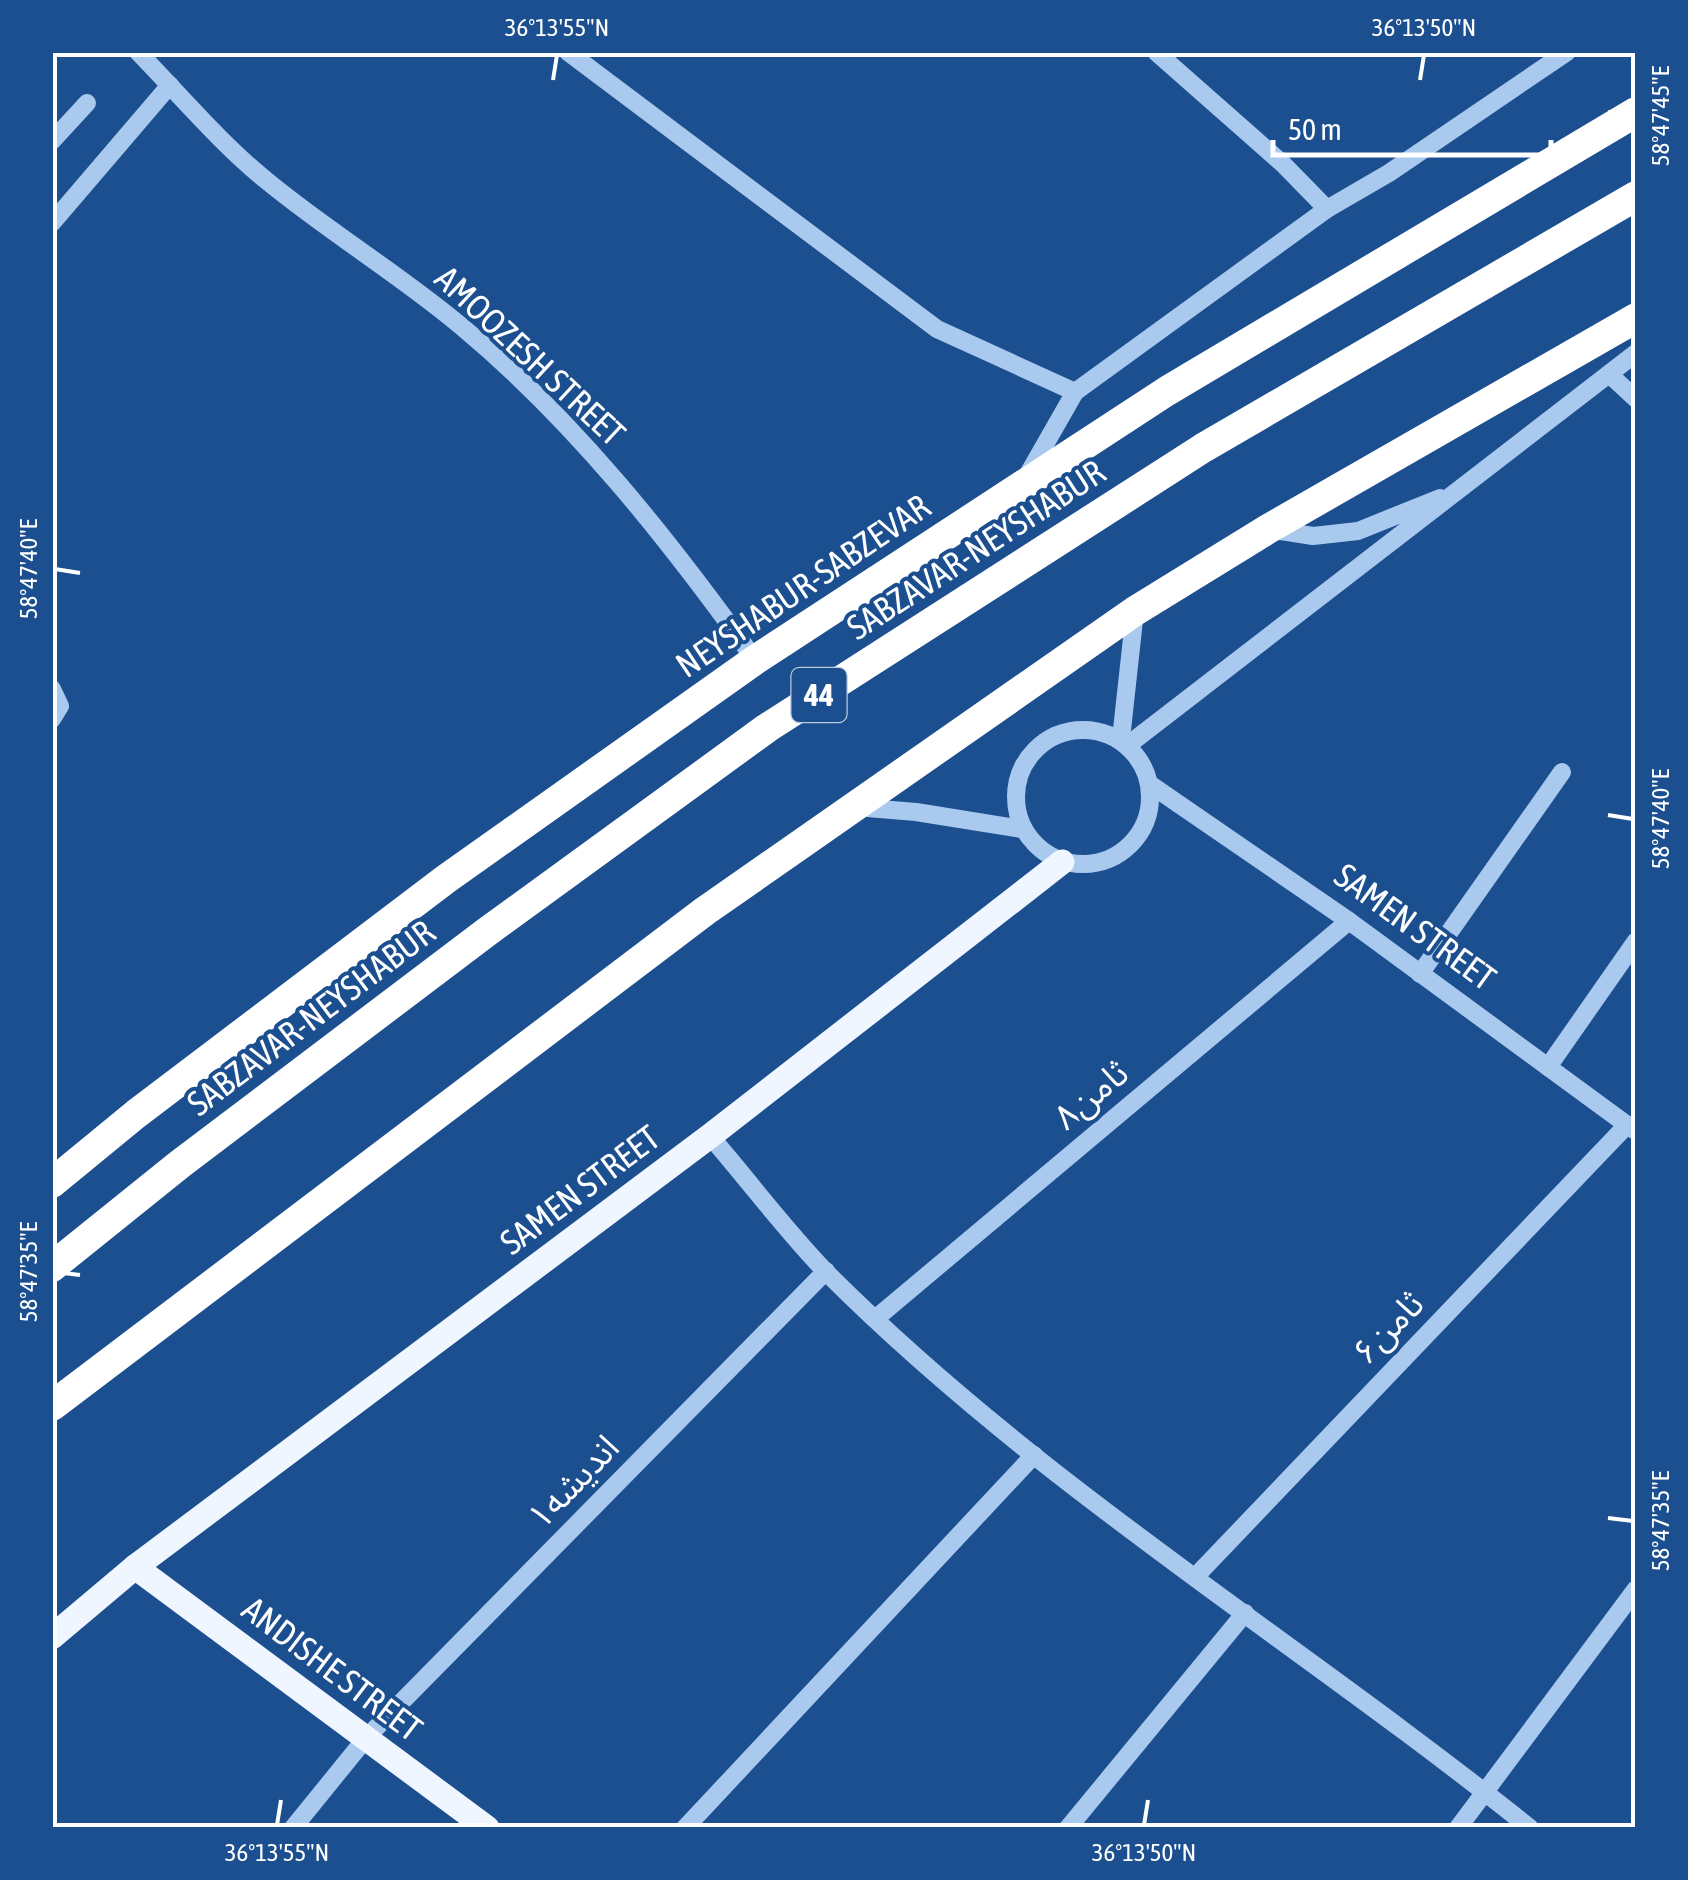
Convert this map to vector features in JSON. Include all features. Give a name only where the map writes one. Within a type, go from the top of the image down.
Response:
[{"type":"highway","name":"NEYSHABUR-SABZEVAR","points":[[52,1183],[136,1114],[446,879],[755,660],[1167,391],[1636,112]]},
{"type":"highway","name":"SABZAVAR-NEYSHABUR","points":[[52,1267],[180,1164],[488,930],[767,728],[1203,448],[1636,196]]},
{"type":"highway","points":[[52,1406],[705,912],[1135,611],[1268,528],[1636,318]]},
{"type":"main road","name":"SAMEN STREET","points":[[52,1637],[135,1567],[710,1136],[1062,862]]},
{"type":"main road","name":"ANDISHE STREET","points":[[135,1567],[487,1828]]},
{"type":"street","name":"AMOOZESH STREET","points":[[138,52],[264,179],[462,326],[552,412],[642,510],[755,660]]},
{"type":"street","points":[[568,52],[937,330],[1075,392]]},
{"type":"street","points":[[1156,52],[1283,164],[1327,209]]},
{"type":"street","points":[[1021,485],[1075,392],[1327,209],[1388,173],[1567,52]]},
{"type":"street","points":[[52,223],[170,85]]},
{"type":"street","points":[[52,142],[87,103]]},
{"type":"street","points":[[1124,742],[1464,488],[1636,353]]},
{"type":"street","points":[[1609,374],[1636,399]]},
{"type":"street","points":[[1268,528],[1313,536],[1358,531],[1464,488]]},
{"type":"street","points":[[1124,742],[1135,611]]},
{"type":"street","points":[[52,689],[60,706],[52,719]]},
{"type":"street","points":[[1087,728],[1124,742],[1143,763],[1150,785],[1149,813],[1138,838],[1116,856],[1090,865],[1062,862],[1039,850],[1022,828],[1015,794],[1025,759],[1052,735],[1087,728]]},
{"type":"street","points":[[1420,974],[1562,772]]},
{"type":"street","name":"SAMEN STREET","points":[[1150,785],[1349,921],[1631,1128]]},
{"type":"street","points":[[855,806],[1022,828]]},
{"type":"street","name":"ثامن۸","points":[[876,1319],[1349,921]]},
{"type":"street","points":[[1548,1067],[1636,941]]},
{"type":"street","name":"ثامن۶","points":[[1196,1576],[1631,1128]]},
{"type":"street","points":[[710,1136],[826,1271],[1034,1455],[1530,1828]]},
{"type":"street","name":"اندیشه۱","points":[[293,1828],[366,1738],[826,1271]]},
{"type":"street","points":[[685,1828],[1034,1455]]},
{"type":"street","points":[[1458,1828],[1636,1589]]},
{"type":"street","points":[[1068,1828],[1245,1612]]}]
